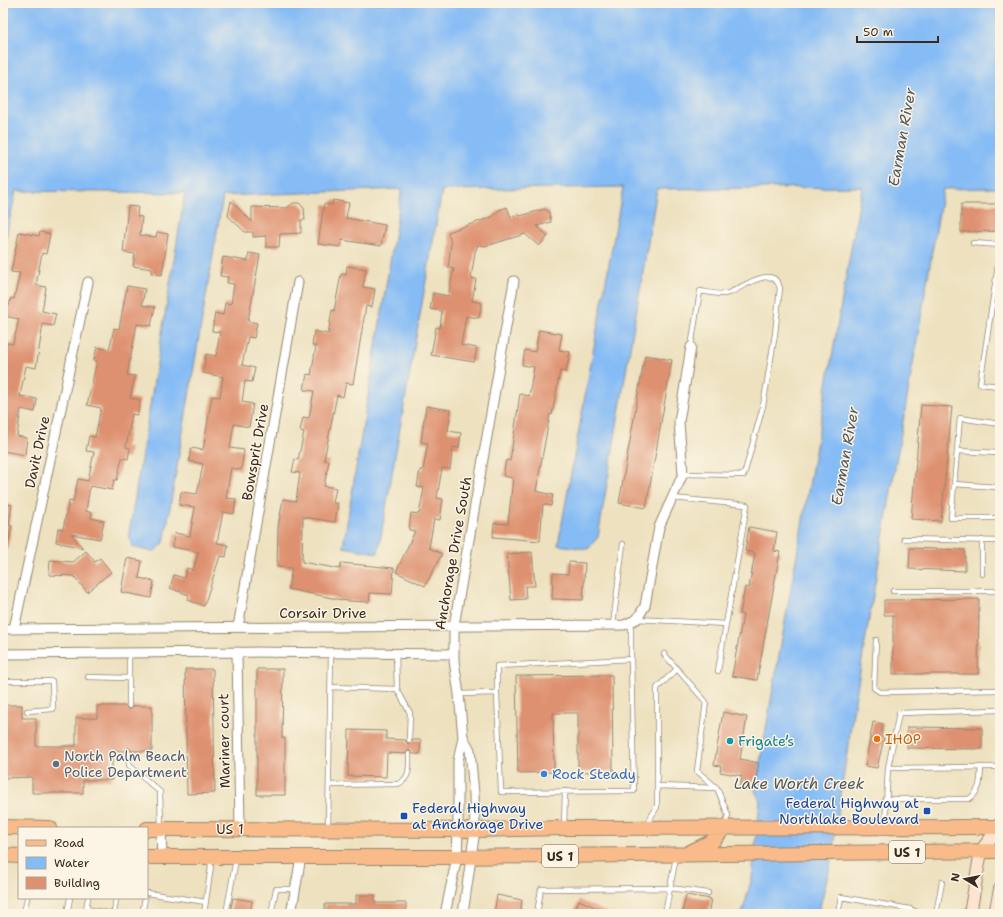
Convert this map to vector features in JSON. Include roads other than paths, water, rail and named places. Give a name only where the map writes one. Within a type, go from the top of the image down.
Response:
[{"type":"main road","name":"US 1","points":[[148,829],[475,830],[564,828],[1000,826]]},
{"type":"main road","points":[[970,914],[980,851],[1000,826]]},
{"type":"main road","points":[[3,827],[18,827]]},
{"type":"main road","points":[[682,854],[712,841],[724,828]]},
{"type":"main road","name":"US 1","points":[[148,857],[472,857],[1000,851]]},
{"type":"main road","points":[[3,856],[18,856]]},
{"type":"main road","points":[[996,914],[1000,889]]},
{"type":"street","name":"Anchorage Drive South","points":[[463,914],[475,830],[474,794],[470,750],[463,737],[453,654],[454,626],[514,281]]},
{"type":"street","name":"Davit Drive","points":[[14,629],[88,282]]},
{"type":"street","name":"Bowsprit Drive","points":[[238,627],[298,282]]},
{"type":"street","points":[[636,619],[645,606],[659,527],[683,474],[679,422],[691,347]]},
{"type":"street","name":"Corsair Drive","points":[[3,629],[624,625],[636,619]]},
{"type":"street","points":[[3,654],[237,652],[453,654]]},
{"type":"street","name":"Mariner court","points":[[237,652],[240,829]]},
{"type":"street","points":[[446,914],[457,857],[458,761],[463,737]]},
{"type":"street","points":[[162,830],[162,857]]},
{"type":"street","points":[[290,914],[300,857]]},
{"type":"lane","points":[[973,243],[1000,245]]},
{"type":"lane","points":[[1000,252],[998,290],[980,384],[1000,386]]},
{"type":"lane","points":[[683,474],[744,475],[763,406],[775,334],[780,288],[778,282],[775,279],[762,277],[727,294],[700,291],[691,347]]},
{"type":"lane","points":[[1000,424],[960,418],[951,518],[1000,518]]},
{"type":"lane","points":[[957,451],[999,453]]},
{"type":"lane","points":[[954,484],[997,487]]},
{"type":"lane","points":[[672,498],[746,505],[718,671]]},
{"type":"lane","points":[[904,539],[1000,541]]},
{"type":"lane","points":[[982,540],[982,574]]},
{"type":"lane","points":[[613,625],[623,544]]},
{"type":"lane","points":[[893,591],[1000,592]]},
{"type":"lane","points":[[631,659],[497,666],[501,792],[634,791],[631,659],[636,619],[726,624]]},
{"type":"lane","points":[[876,640],[874,688],[880,692],[1000,690]]},
{"type":"lane","points":[[129,653],[129,706]]},
{"type":"lane","points":[[328,829],[330,785],[331,653]]},
{"type":"lane","points":[[396,654],[397,689],[410,713],[409,740]]},
{"type":"lane","points":[[664,654],[706,702],[697,771],[717,788],[728,815],[724,828]]},
{"type":"lane","points":[[645,828],[657,807],[656,688],[677,669]]},
{"type":"lane","points":[[88,677],[129,678]]},
{"type":"lane","points":[[3,681],[52,681],[53,709],[27,711]]},
{"type":"lane","points":[[331,687],[397,689]]},
{"type":"lane","points":[[459,694],[497,693]]},
{"type":"lane","points":[[885,827],[885,799],[888,768],[899,713],[1000,710]]},
{"type":"lane","points":[[128,751],[129,765],[160,792],[162,830]]},
{"type":"lane","points":[[330,785],[398,784],[406,778],[408,773],[409,754]]},
{"type":"lane","points":[[885,799],[969,799],[976,794],[980,786],[981,767]]},
{"type":"lane","points":[[888,768],[1000,767]]},
{"type":"lane","points":[[657,786],[717,788]]},
{"type":"lane","points":[[564,828],[565,791]]},
{"type":"lane","points":[[665,914],[670,888],[682,854]]},
{"type":"lane","points":[[204,914],[211,866],[208,857]]},
{"type":"lane","points":[[226,914],[236,857]]},
{"type":"lane","points":[[936,914],[942,882]]},
{"type":"lane","points":[[537,914],[541,889],[670,888],[708,893]]},
{"type":"lane","points":[[271,914],[276,889],[295,889]]},
{"type":"lane","points":[[148,892],[206,902]]},
{"type":"lane","points":[[838,914],[841,896],[910,909],[921,914]]},
{"type":"lane","points":[[24,914],[26,899]]},
{"type":"lane","points":[[67,914],[70,899]]},
{"type":"lane","points":[[82,914],[86,909],[88,899]]},
{"type":"lane","points":[[86,909],[114,914],[116,899]]},
{"type":"lane","points":[[142,914],[145,899]]},
{"type":"water","points":[[3,3],[1000,3],[1000,188],[943,189],[853,712],[830,867],[818,914],[742,914],[752,878],[760,801],[755,791],[862,187],[657,189],[598,537],[588,549],[558,545],[623,187],[442,190],[378,553],[343,547],[402,189],[223,196],[164,543],[154,552],[132,547],[129,533],[185,193],[16,191],[3,251]]},
{"type":"place","name":"IHOP","points":[[877,739]]},
{"type":"place","name":"Frigate’s","points":[[730,741]]},
{"type":"place","name":"North Palm Beach Police Department","points":[[56,764]]},
{"type":"place","name":"Rock Steady","points":[[544,774]]},
{"type":"place","name":"Federal Highway at Northlake Boulevard","points":[[927,811]]},
{"type":"place","name":"Federal Highway at Anchorage Drive","points":[[404,816]]},
{"type":"water label","name":"Earman River","points":[[902,137]]},
{"type":"water label","name":"Earman River","points":[[845,456]]},
{"type":"water label","name":"Lake Worth Creek","points":[[799,784]]}]
